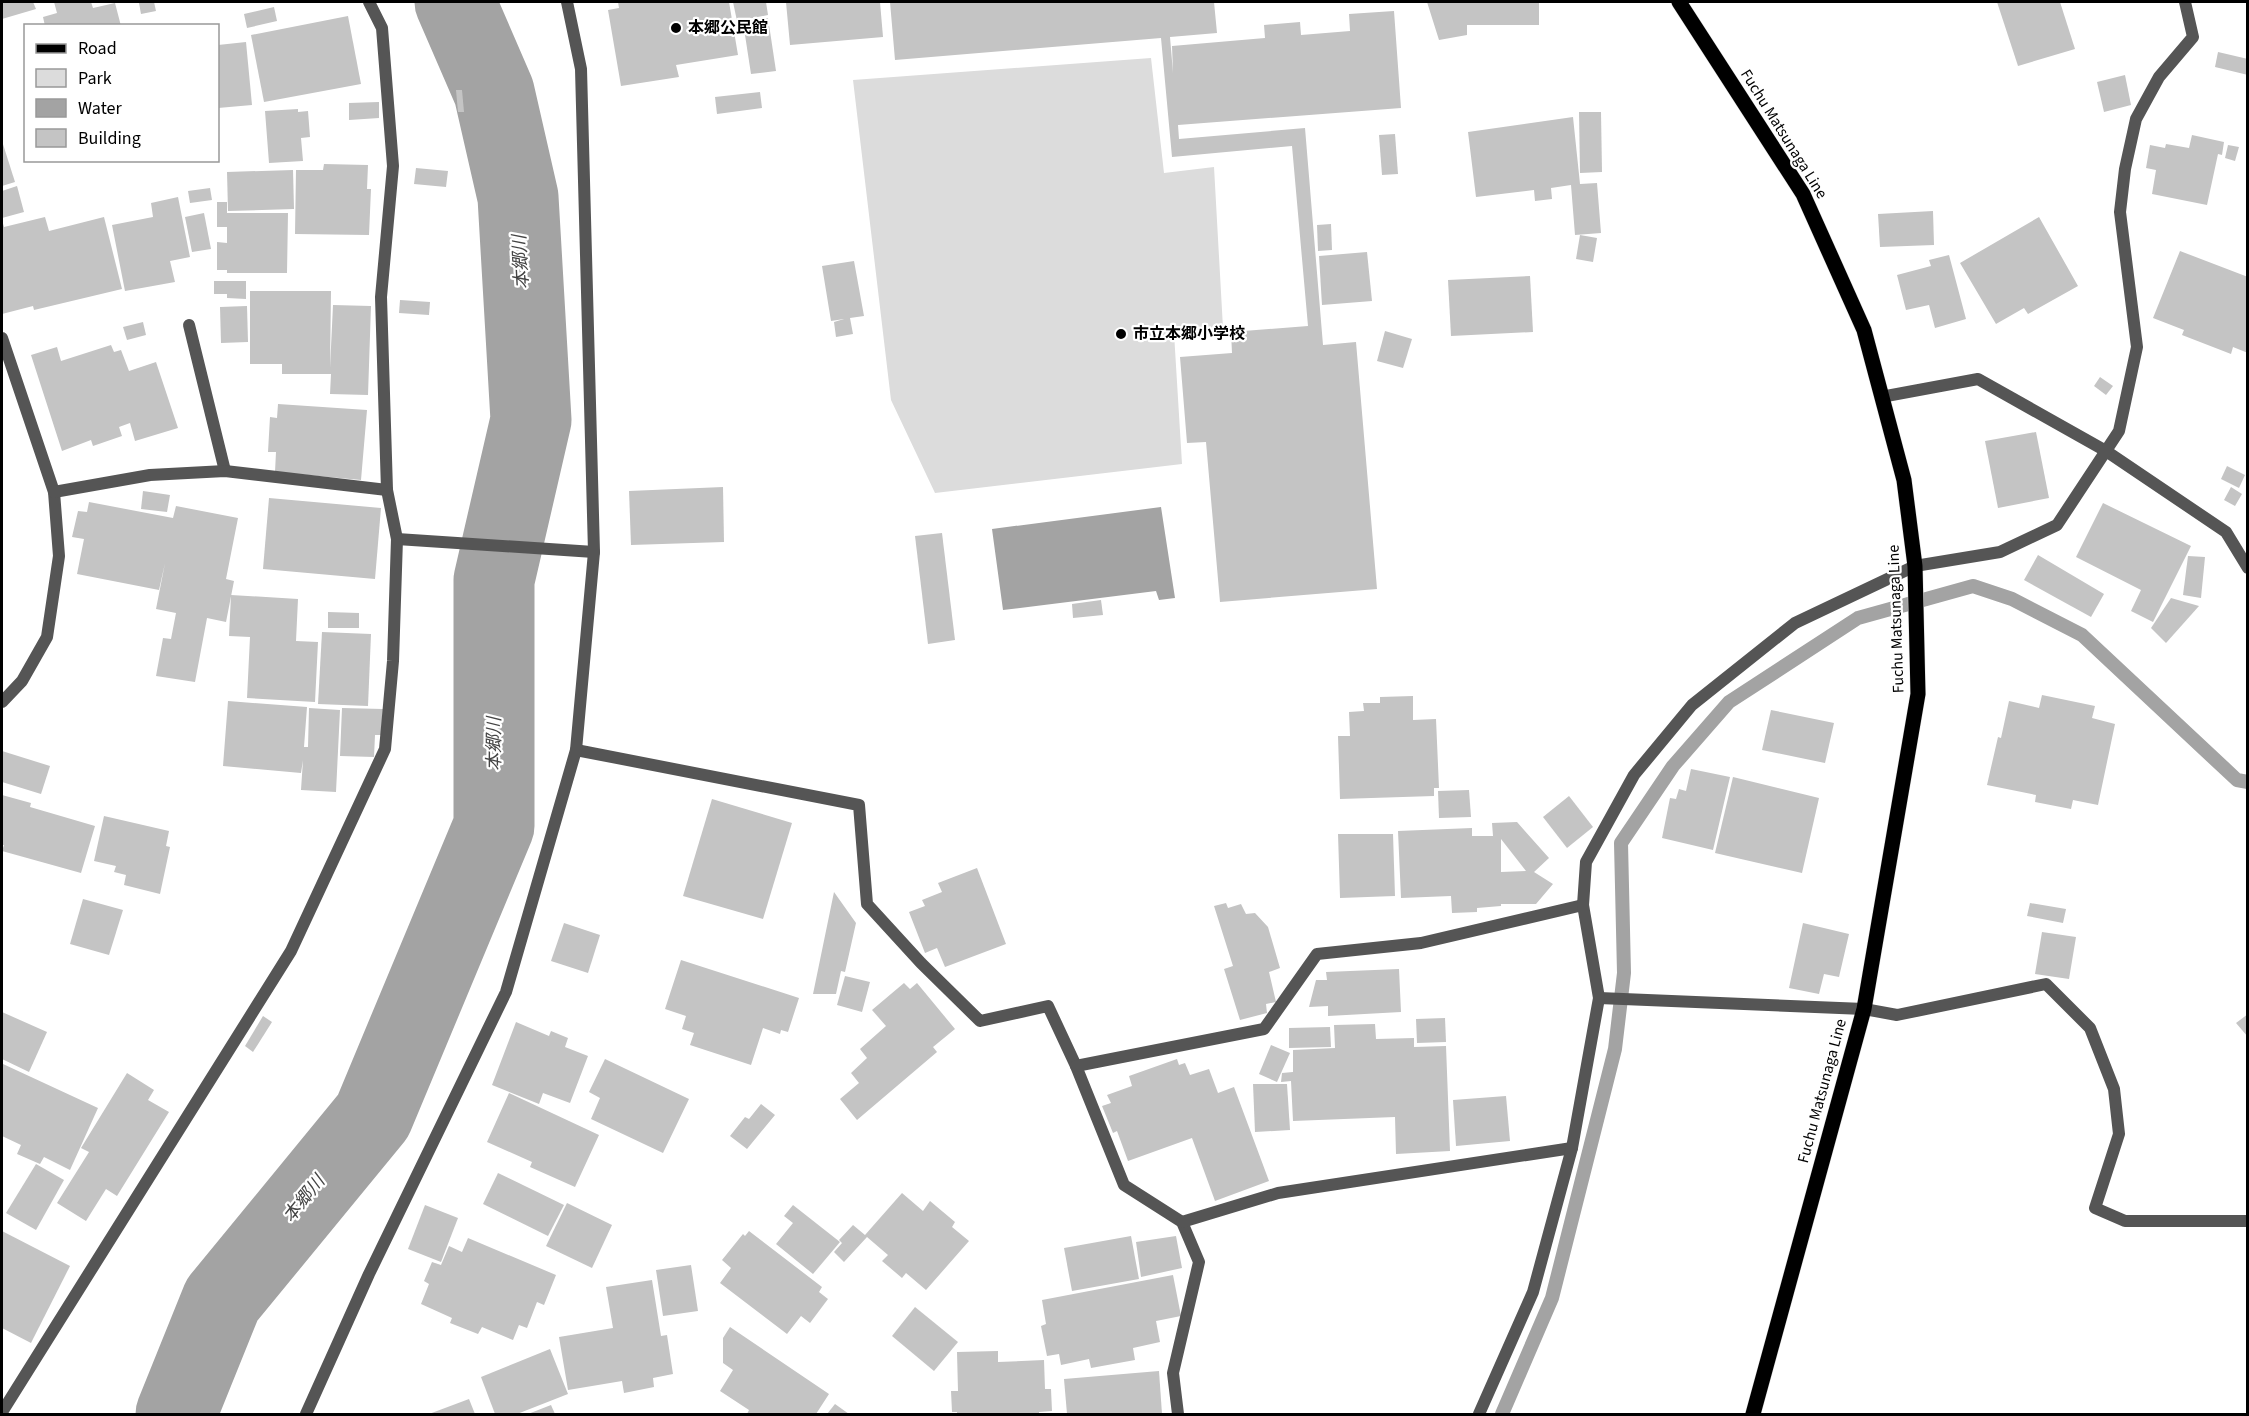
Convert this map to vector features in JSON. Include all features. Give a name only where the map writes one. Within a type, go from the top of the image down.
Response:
[{"type":"main road","name":"Fuchu Matsunaga Line","points":[[1679,2],[1803,194],[1864,330],[1904,480],[1915,566],[1918,694],[1864,1009],[1753,1414]]},
{"type":"street","points":[[2,1412],[291,951],[385,749],[393,661],[397,539],[387,490],[381,297],[393,166],[382,28],[369,2]]},
{"type":"street","points":[[306,1414],[369,1274],[506,992],[576,750],[594,552],[581,69],[567,2]]},
{"type":"street","points":[[1479,1414],[1533,1292],[1572,1148],[1599,998],[1583,905],[1586,862],[1634,775],[1692,705],[1795,623],[1915,566],[2000,552],[2057,525],[2119,431],[2137,347],[2120,212],[2125,169],[2136,118],[2159,77],[2193,37],[2185,2]]},
{"type":"street","points":[[189,325],[225,471]]},
{"type":"street","points":[[2,338],[54,492],[59,556],[48,637],[22,681],[2,702]]},
{"type":"street","points":[[1881,396],[1978,379],[2106,451],[2226,532],[2247,568]]},
{"type":"street","points":[[54,492],[150,475],[225,471],[387,490]]},
{"type":"street","points":[[397,539],[594,552]]},
{"type":"street","points":[[576,750],[859,805],[867,904],[921,963],[980,1021],[1048,1006],[1076,1066],[1124,1185],[1182,1222],[1199,1262],[1173,1373],[1178,1414]]},
{"type":"street","points":[[1076,1066],[1264,1029],[1317,954],[1421,943],[1583,905]]},
{"type":"street","points":[[1599,998],[1864,1009],[1897,1015],[2046,984],[2090,1028],[2114,1089],[2119,1134],[2095,1208],[2125,1221],[2247,1221]]},
{"type":"street","points":[[1182,1222],[1278,1193],[1572,1148]]},
{"type":"green space","points":[[1151,58],[1164,173],[1214,167],[1223,328],[1174,333],[1182,464],[935,493],[891,400],[853,80]]},
{"type":"water","points":[[1161,507],[1175,598],[1159,600],[1156,591],[1003,610],[992,529]]},
{"type":"building","points":[[2,2],[33,2],[36,9],[2,19]]},
{"type":"building","points":[[54,2],[91,2],[93,8],[115,3],[120,24],[45,24],[43,17],[57,13]]},
{"type":"building","points":[[154,2],[156,11],[141,14],[139,3]]},
{"type":"building","points":[[618,2],[729,2],[738,55],[676,65],[679,77],[621,86],[608,10],[619,8]]},
{"type":"building","points":[[733,2],[766,2],[768,15],[737,21]]},
{"type":"building","points":[[786,2],[880,2],[883,37],[790,45]]},
{"type":"building","points":[[890,2],[1214,2],[1217,33],[1170,37],[1173,73],[1172,46],[1265,38],[1264,25],[1300,22],[1301,35],[1350,31],[1349,14],[1394,11],[1401,108],[1178,125],[1179,139],[1305,128],[1323,345],[1356,342],[1377,589],[1220,602],[1206,442],[1187,443],[1180,357],[1232,353],[1231,332],[1308,326],[1292,146],[1172,157],[1161,38],[895,60]]},
{"type":"building","points":[[1427,2],[1539,2],[1539,25],[1467,25],[1467,35],[1439,40]]},
{"type":"building","points":[[1997,2],[2060,2],[2075,49],[2018,66]]},
{"type":"building","points":[[274,7],[277,21],[247,28],[244,14]]},
{"type":"building","points":[[348,16],[361,84],[264,102],[251,35]]},
{"type":"building","points":[[768,18],[776,71],[751,74],[743,22]]},
{"type":"building","points":[[246,42],[252,105],[219,108],[219,45]]},
{"type":"building","points":[[2218,52],[2248,59],[2248,75],[2215,67]]},
{"type":"building","points":[[2125,75],[2131,105],[2104,112],[2097,82]]},
{"type":"building","points":[[456,90],[462,90],[464,112],[458,112]]},
{"type":"building","points":[[760,92],[762,108],[717,114],[715,97]]},
{"type":"building","points":[[379,102],[379,118],[349,120],[349,103]]},
{"type":"building","points":[[298,109],[298,112],[308,111],[310,137],[301,138],[303,161],[269,163],[265,111]]},
{"type":"building","points":[[1579,112],[1601,112],[1602,172],[1580,173]]},
{"type":"building","points":[[1573,117],[1580,184],[1597,183],[1601,233],[1575,235],[1571,185],[1551,188],[1552,199],[1535,201],[1534,190],[1476,197],[1468,132]]},
{"type":"building","points":[[1395,134],[1398,174],[1382,175],[1379,135]]},
{"type":"building","points":[[2192,135],[2224,142],[2222,155],[2218,154],[2207,205],[2152,194],[2156,170],[2146,168],[2150,145],[2165,148],[2166,144],[2189,148]]},
{"type":"building","points":[[2,141],[15,182],[2,186]]},
{"type":"building","points":[[2228,145],[2239,147],[2235,161],[2225,158]]},
{"type":"building","points":[[324,164],[368,165],[367,189],[371,189],[369,235],[295,234],[296,170],[323,170]]},
{"type":"building","points":[[416,168],[448,171],[446,187],[414,184]]},
{"type":"building","points":[[293,170],[294,209],[228,211],[227,172]]},
{"type":"building","points":[[17,186],[24,212],[2,218],[2,191]]},
{"type":"building","points":[[210,188],[212,200],[190,203],[188,191]]},
{"type":"building","points":[[178,197],[190,257],[170,261],[175,282],[125,291],[112,225],[153,217],[151,203]]},
{"type":"building","points":[[217,202],[227,202],[227,213],[288,213],[287,273],[227,273],[227,270],[217,270],[217,242],[227,243],[227,227],[217,227]]},
{"type":"building","points":[[1933,211],[1934,245],[1880,247],[1878,214]]},
{"type":"building","points":[[204,213],[211,249],[192,252],[185,217]]},
{"type":"building","points":[[45,217],[49,231],[104,217],[122,289],[34,310],[33,306],[2,314],[2,220],[4,227]]},
{"type":"building","points":[[2039,217],[2078,286],[2028,314],[2024,308],[1996,324],[1960,263]]},
{"type":"building","points":[[1331,224],[1332,250],[1318,251],[1317,225]]},
{"type":"building","points":[[1580,235],[1597,238],[1593,262],[1576,259]]},
{"type":"building","points":[[2180,251],[2248,277],[2248,353],[2233,347],[2231,354],[2182,335],[2184,330],[2153,318]]},
{"type":"building","points":[[1367,252],[1372,301],[1322,305],[1319,256]]},
{"type":"building","points":[[1949,255],[1966,319],[1935,328],[1929,305],[1906,310],[1897,275],[1931,266],[1929,260]]},
{"type":"building","points":[[854,261],[864,316],[850,318],[853,334],[836,337],[834,322],[844,319],[831,321],[822,266]]},
{"type":"building","points":[[1530,276],[1533,332],[1451,336],[1448,280]]},
{"type":"building","points":[[214,281],[246,281],[246,299],[227,298],[227,294],[214,294]]},
{"type":"building","points":[[250,291],[331,291],[330,368],[333,305],[371,306],[368,395],[330,394],[331,374],[282,374],[282,364],[250,364]]},
{"type":"building","points":[[400,300],[430,302],[429,315],[399,313]]},
{"type":"building","points":[[247,306],[248,342],[221,343],[220,307]]},
{"type":"building","points":[[143,322],[146,335],[127,340],[123,327]]},
{"type":"building","points":[[1385,331],[1412,339],[1403,368],[1377,361]]},
{"type":"building","points":[[111,345],[114,352],[121,350],[129,371],[156,362],[178,428],[135,441],[130,423],[119,427],[122,436],[93,446],[91,440],[62,451],[31,355],[57,347],[61,361]]},
{"type":"building","points":[[2100,377],[2113,386],[2106,395],[2094,386]]},
{"type":"building","points":[[278,404],[367,410],[361,480],[275,472],[276,452],[268,452],[270,417],[277,418]]},
{"type":"building","points":[[2036,432],[2049,498],[1998,508],[1985,441]]},
{"type":"building","points":[[2227,466],[2245,475],[2239,488],[2221,479]]},
{"type":"building","points":[[723,487],[724,542],[631,545],[629,491]]},
{"type":"building","points":[[2231,487],[2242,494],[2235,506],[2224,500]]},
{"type":"building","points":[[143,491],[170,495],[167,512],[141,509]]},
{"type":"building","points":[[269,498],[381,508],[375,579],[263,569]]},
{"type":"building","points":[[89,502],[173,518],[176,506],[238,518],[226,579],[234,581],[226,622],[207,618],[195,682],[156,676],[163,638],[171,639],[176,613],[156,609],[165,563],[159,590],[77,574],[84,539],[72,537],[78,511],[87,512]]},
{"type":"building","points":[[2103,503],[2191,546],[2153,622],[2131,611],[2141,590],[2076,557]]},
{"type":"building","points":[[942,533],[955,640],[928,644],[915,536]]},
{"type":"building","points":[[2038,555],[2104,594],[2091,617],[2024,580]]},
{"type":"building","points":[[2188,556],[2205,557],[2201,598],[2183,595]]},
{"type":"building","points":[[231,595],[298,599],[296,641],[318,642],[315,702],[247,698],[250,637],[229,636]]},
{"type":"building","points":[[2171,598],[2199,606],[2166,643],[2151,628]]},
{"type":"building","points":[[1101,600],[1103,615],[1073,618],[1072,604]]},
{"type":"building","points":[[328,612],[359,613],[359,628],[328,628]]},
{"type":"building","points":[[322,632],[371,634],[368,706],[318,704]]},
{"type":"building","points":[[2042,695],[2095,706],[2092,718],[2115,724],[2098,805],[2073,800],[2071,809],[2035,802],[2036,795],[1987,785],[2009,701],[2039,708]]},
{"type":"building","points":[[1413,696],[1413,720],[1436,719],[1439,788],[1434,788],[1434,796],[1340,799],[1338,736],[1350,736],[1349,712],[1364,711],[1363,703],[1380,703],[1380,697]]},
{"type":"building","points":[[228,701],[307,707],[304,747],[308,747],[309,708],[340,710],[336,792],[301,790],[303,760],[301,773],[223,766]]},
{"type":"building","points":[[342,708],[383,709],[381,735],[375,735],[374,757],[340,756]]},
{"type":"building","points":[[1771,710],[1834,723],[1825,763],[1762,750]]},
{"type":"building","points":[[2,751],[50,766],[41,794],[2,782]]},
{"type":"building","points":[[1691,769],[1730,777],[1713,850],[1662,838],[1670,798],[1676,799],[1679,789],[1686,791]]},
{"type":"building","points":[[1733,777],[1819,798],[1802,873],[1715,853]]},
{"type":"building","points":[[1469,790],[1471,817],[1439,818],[1438,791]]},
{"type":"building","points":[[2,795],[31,803],[30,807],[95,826],[81,873],[2,851],[4,845],[2,845]]},
{"type":"building","points":[[1569,796],[1593,827],[1567,848],[1543,817]]},
{"type":"building","points":[[712,799],[792,823],[763,919],[683,896]]},
{"type":"building","points":[[104,816],[169,831],[166,846],[170,847],[160,894],[124,885],[126,875],[114,872],[116,866],[94,861]]},
{"type":"building","points":[[1517,822],[1549,858],[1534,872],[1553,884],[1536,904],[1501,904],[1501,906],[1477,908],[1477,912],[1452,913],[1451,896],[1401,898],[1398,831],[1472,828],[1472,836],[1493,836],[1492,823]],"holes":[[[1501,839],[1526,871],[1501,872]]]},
{"type":"building","points":[[1338,834],[1393,834],[1395,896],[1340,898]]},
{"type":"building","points":[[977,868],[1006,944],[945,967],[937,948],[925,953],[909,912],[925,906],[922,900],[942,892],[938,883]]},
{"type":"building","points":[[834,892],[856,923],[845,972],[841,971],[836,994],[813,994]]},
{"type":"building","points":[[83,899],[123,910],[109,955],[70,944]]},
{"type":"building","points":[[1226,903],[1228,908],[1241,904],[1246,914],[1255,913],[1268,927],[1280,968],[1269,972],[1276,1002],[1266,1004],[1267,1013],[1240,1020],[1224,969],[1233,966],[1214,906]]},
{"type":"building","points":[[2030,903],[2066,909],[2063,923],[2027,916]]},
{"type":"building","points":[[564,923],[600,935],[588,973],[551,961]]},
{"type":"building","points":[[1803,923],[1849,934],[1839,977],[1824,974],[1819,994],[1789,988]]},
{"type":"building","points":[[2042,932],[2076,937],[2069,979],[2035,974]]},
{"type":"building","points":[[681,960],[799,998],[788,1032],[781,1030],[780,1034],[763,1028],[751,1065],[690,1045],[694,1033],[682,1029],[686,1016],[665,1009]]},
{"type":"building","points":[[1399,969],[1401,1012],[1328,1016],[1328,1006],[1309,1007],[1316,980],[1327,980],[1326,972]]},
{"type":"building","points":[[845,976],[870,982],[862,1012],[837,1005]]},
{"type":"building","points":[[904,983],[910,989],[917,983],[955,1029],[933,1047],[937,1052],[857,1120],[840,1099],[859,1083],[851,1073],[867,1058],[860,1049],[886,1026],[872,1010]]},
{"type":"building","points":[[2,1012],[47,1032],[29,1072],[2,1059]]},
{"type":"building","points":[[2248,1014],[2248,1037],[2236,1023]]},
{"type":"building","points":[[263,1016],[272,1022],[253,1052],[245,1046]]},
{"type":"building","points":[[1445,1018],[1446,1042],[1417,1043],[1416,1019]]},
{"type":"building","points":[[516,1022],[549,1036],[551,1031],[568,1038],[565,1047],[588,1056],[570,1103],[543,1093],[539,1104],[492,1085]]},
{"type":"building","points":[[1375,1024],[1376,1039],[1414,1038],[1414,1047],[1446,1046],[1450,1151],[1396,1154],[1395,1117],[1293,1121],[1291,1081],[1281,1082],[1282,1073],[1293,1072],[1293,1050],[1335,1048],[1334,1025]]},
{"type":"building","points":[[1330,1027],[1331,1047],[1289,1048],[1289,1028]]},
{"type":"building","points":[[1271,1045],[1290,1053],[1277,1082],[1259,1074]]},
{"type":"building","points":[[605,1059],[689,1099],[663,1153],[591,1119],[600,1098],[589,1092]]},
{"type":"building","points":[[1177,1059],[1179,1065],[1185,1063],[1190,1075],[1209,1069],[1218,1093],[1234,1087],[1269,1181],[1215,1201],[1192,1138],[1128,1161],[1117,1131],[1113,1133],[1102,1106],[1111,1103],[1107,1095],[1132,1086],[1129,1076]]},
{"type":"building","points":[[3,1064],[98,1108],[70,1170],[44,1157],[40,1164],[17,1154],[21,1145],[2,1136]]},
{"type":"building","points":[[127,1073],[154,1090],[148,1100],[169,1112],[117,1196],[106,1189],[86,1221],[57,1203],[89,1152],[81,1148]]},
{"type":"building","points":[[1253,1084],[1287,1084],[1290,1130],[1255,1132]]},
{"type":"building","points":[[509,1093],[599,1135],[575,1187],[530,1167],[532,1162],[487,1142]]},
{"type":"building","points":[[1506,1096],[1510,1141],[1456,1146],[1453,1100]]},
{"type":"building","points":[[761,1104],[775,1115],[747,1149],[730,1136],[745,1117],[749,1119]]},
{"type":"building","points":[[36,1164],[64,1180],[36,1230],[6,1213]]},
{"type":"building","points":[[498,1173],[564,1205],[548,1236],[483,1204]]},
{"type":"building","points":[[902,1193],[923,1211],[930,1201],[955,1222],[952,1227],[969,1241],[926,1290],[906,1273],[902,1278],[882,1261],[888,1255],[867,1237],[844,1262],[834,1252],[842,1243],[839,1240],[853,1225],[865,1235]]},
{"type":"building","points":[[567,1203],[612,1225],[592,1268],[546,1246]]},
{"type":"building","points":[[425,1205],[458,1218],[441,1262],[408,1249]]},
{"type":"building","points":[[793,1205],[840,1242],[813,1274],[776,1244],[793,1223],[784,1216]]},
{"type":"building","points":[[2,1231],[70,1266],[31,1343],[2,1328]]},
{"type":"building","points":[[749,1231],[822,1287],[819,1292],[828,1299],[810,1323],[801,1316],[787,1334],[720,1283],[731,1268],[722,1260],[743,1234],[745,1236]]},
{"type":"building","points":[[1131,1236],[1139,1279],[1072,1291],[1064,1248]]},
{"type":"building","points":[[1176,1236],[1182,1268],[1141,1277],[1136,1242]]},
{"type":"building","points":[[468,1238],[556,1275],[544,1305],[537,1302],[527,1328],[519,1325],[513,1340],[482,1327],[478,1334],[450,1323],[452,1318],[421,1304],[429,1284],[424,1281],[432,1262],[441,1265],[449,1246],[462,1252]]},
{"type":"building","points":[[691,1265],[698,1311],[663,1316],[656,1270]]},
{"type":"building","points":[[1173,1275],[1181,1316],[1156,1321],[1160,1342],[1133,1348],[1135,1360],[1091,1368],[1089,1359],[1061,1365],[1059,1354],[1047,1356],[1041,1326],[1046,1324],[1042,1300]]},
{"type":"building","points":[[652,1280],[661,1336],[667,1335],[673,1374],[653,1378],[654,1387],[624,1393],[622,1381],[568,1390],[559,1337],[613,1328],[606,1287]]},
{"type":"building","points":[[915,1307],[958,1342],[934,1371],[892,1336]]},
{"type":"building","points":[[730,1327],[829,1394],[816,1414],[747,1414],[749,1410],[720,1391],[733,1370],[723,1363],[723,1338]]},
{"type":"building","points":[[550,1349],[568,1394],[517,1414],[495,1414],[481,1377]]},
{"type":"building","points":[[998,1351],[998,1362],[1044,1360],[1045,1389],[1051,1389],[1052,1411],[1039,1412],[1039,1414],[957,1414],[957,1412],[952,1412],[951,1391],[958,1391],[957,1352]]},
{"type":"building","points":[[1159,1371],[1162,1414],[1067,1414],[1064,1379]]},
{"type":"building","points":[[469,1399],[475,1414],[429,1414]]},
{"type":"building","points":[[835,1404],[849,1414],[827,1414]]},
{"type":"building","points":[[551,1405],[555,1414],[528,1414]]},
{"type":"waterway","name":"本郷川","points":[[176,1414],[222,1300],[373,1116],[494,826],[494,580],[531,420],[518,197],[494,92],[455,2]]},
{"type":"waterway","points":[[1502,1414],[1552,1298],[1615,1049],[1624,973],[1621,843],[1673,766],[1729,702],[1858,618],[1973,586],[2012,599],[2082,635],[2237,780],[2248,782]]},
{"type":"place","name":"本郷公民館","points":[[676,28]]},
{"type":"place","name":"市立本郷小学校","points":[[1121,334]]}]
